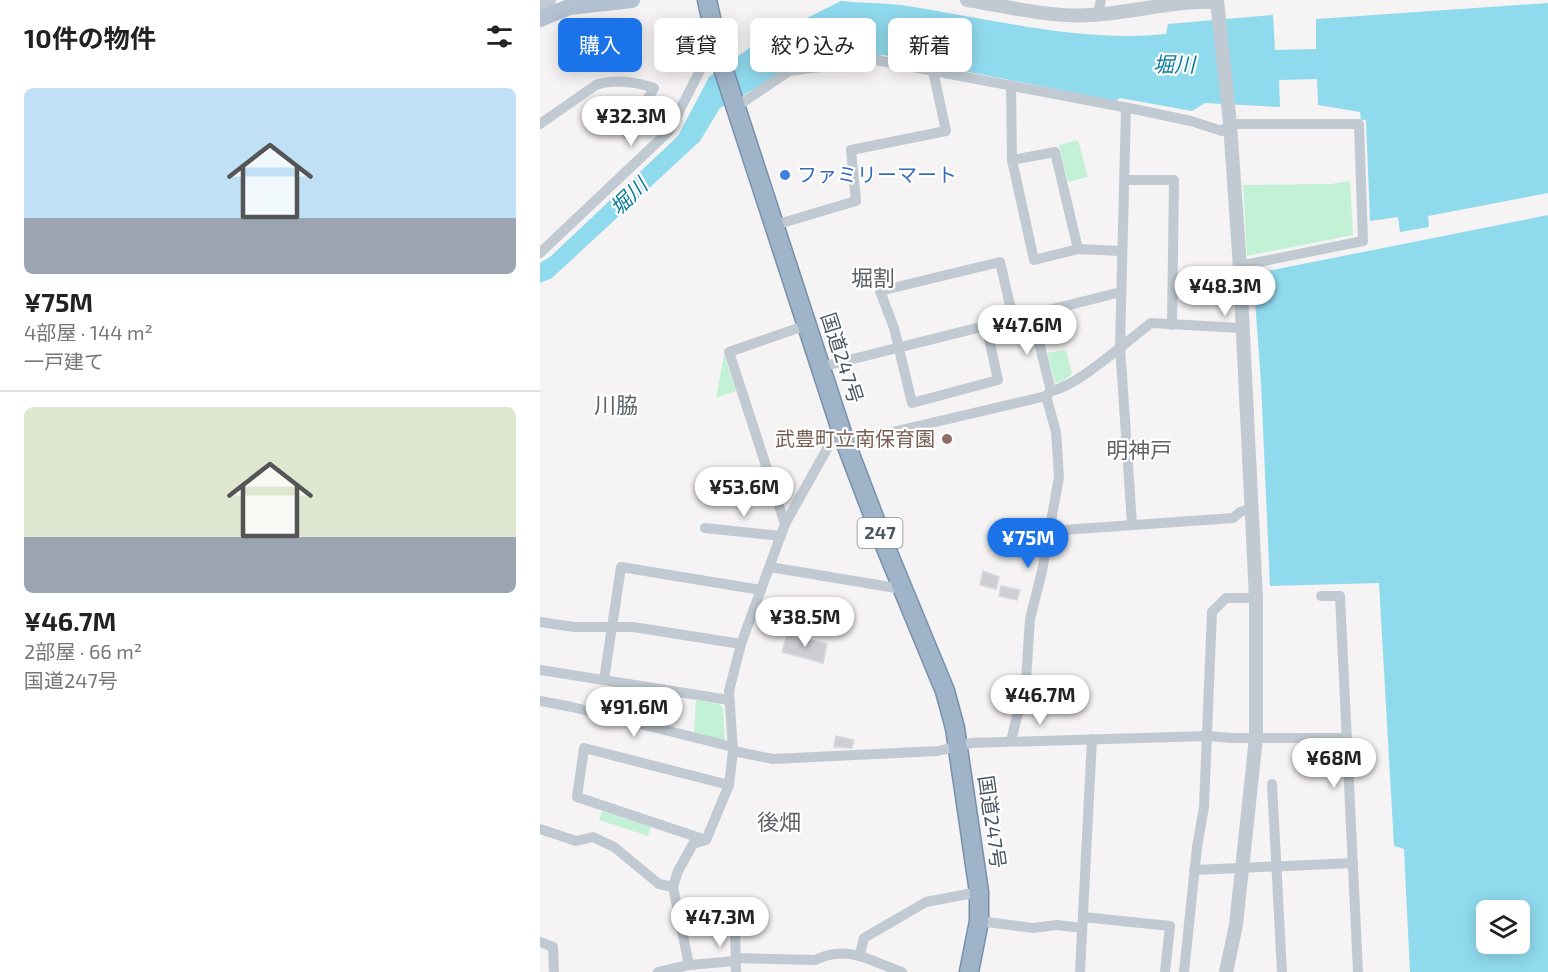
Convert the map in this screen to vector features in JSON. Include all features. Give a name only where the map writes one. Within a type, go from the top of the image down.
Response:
[{"type":"highway","name":"国道247号","points":[[707,0],[711,18]]},
{"type":"highway","name":"国道247号","points":[[725,72],[845,439],[902,589],[945,691],[958,747],[979,892],[979,921],[971,972]]},
{"type":"main road","points":[[545,9],[567,4],[632,0]]},
{"type":"street","points":[[967,0],[1074,15],[1100,7],[1217,1],[1230,124],[1256,598],[1256,738],[1236,925],[1226,972]]},
{"type":"street","points":[[735,104],[789,71],[876,60],[888,62]]},
{"type":"street","points":[[540,253],[669,131],[699,72]]},
{"type":"street","points":[[775,225],[856,201],[850,150],[946,131],[933,72]]},
{"type":"street","points":[[939,72],[1191,121],[1222,131],[1230,124],[1359,124],[1363,241],[1239,266]]},
{"type":"street","points":[[540,124],[596,85],[604,82],[654,88],[627,134]]},
{"type":"street","points":[[1011,85],[1012,160],[1034,260],[1078,249],[1121,251]]},
{"type":"street","points":[[1126,108],[1120,346],[1132,524]]},
{"type":"street","points":[[1012,160],[1055,152],[1078,249]]},
{"type":"street","points":[[1125,180],[1174,180],[1172,325]]},
{"type":"street","points":[[986,325],[998,380],[912,403],[894,328],[880,291],[1000,262],[1013,318]]},
{"type":"street","points":[[821,367],[1120,292]]},
{"type":"street","points":[[1011,741],[1026,680],[1030,619],[1042,571],[1059,465],[1056,432],[1032,314]]},
{"type":"street","points":[[706,840],[729,785],[733,749],[729,700],[741,644],[785,524],[832,440],[1048,394],[1061,389],[1151,323],[1241,328]]},
{"type":"street","points":[[785,524],[729,352],[807,325]]},
{"type":"street","points":[[1048,531],[1233,518],[1240,512],[1250,509]]},
{"type":"street","points":[[705,528],[781,536]]},
{"type":"street","points":[[604,680],[621,567],[761,590]]},
{"type":"street","points":[[770,567],[902,589]]},
{"type":"street","points":[[1321,596],[1340,596],[1358,972]]},
{"type":"street","points":[[1184,972],[1194,870],[1204,807],[1212,612],[1226,598],[1256,598]]},
{"type":"street","points":[[540,622],[574,627],[633,627],[741,644]]},
{"type":"street","points":[[540,670],[729,700]]},
{"type":"street","points":[[540,701],[572,706],[773,759],[804,756],[885,755],[958,747],[971,743],[1011,741],[1207,736],[1346,738]]},
{"type":"street","points":[[1080,972],[1092,739]]},
{"type":"street","points":[[706,840],[577,797],[584,748],[729,785]]},
{"type":"street","points":[[1272,784],[1282,972]]},
{"type":"street","points":[[540,829],[576,841],[593,837],[614,847],[659,884],[673,887]]},
{"type":"street","points":[[689,965],[673,887],[678,871],[693,844],[706,840]]},
{"type":"street","points":[[1194,870],[1353,863]]},
{"type":"street","points":[[860,954],[864,938],[914,908],[937,899],[979,892]]},
{"type":"street","points":[[979,921],[1033,928],[1082,922],[1170,926],[1165,972]]},
{"type":"street","points":[[735,924],[735,964]]},
{"type":"street","points":[[540,942],[552,946],[554,972]]},
{"type":"street","points":[[658,972],[689,965],[814,960],[825,955],[860,954],[902,972]]},
{"type":"green space","points":[[1078,140],[1088,177],[1068,182],[1059,145]]},
{"type":"green space","points":[[1350,181],[1353,235],[1247,256],[1243,185],[1331,184]]},
{"type":"green space","points":[[1066,350],[1072,374],[1060,383],[1055,382],[1047,353]]},
{"type":"green space","points":[[724,355],[736,391],[716,398]]},
{"type":"green space","points":[[696,700],[719,704],[723,708],[725,741],[694,733]]},
{"type":"green space","points":[[602,811],[651,827],[648,836],[599,820]]},
{"type":"water","name":"堀川","points":[[841,1],[901,5],[1066,32],[1133,36],[1166,34],[1168,24],[1273,15],[1275,50],[1316,49],[1316,19],[1548,3],[1548,193],[1428,216],[1429,227],[1400,232],[1398,217],[1370,221],[1366,120],[1361,120],[1360,112],[1318,105],[1317,79],[1279,80],[1280,107],[1205,103],[1192,111],[1120,98],[1116,101],[969,72],[972,72],[972,18],[888,18],[888,56],[876,56],[876,18],[807,18]]},
{"type":"water","name":"堀川","points":[[750,48],[750,72],[784,72],[720,108],[700,141],[552,278],[540,283],[540,263],[550,257],[678,136],[709,77],[716,72],[738,72],[738,56]]},
{"type":"water","points":[[1548,215],[1548,972],[1410,972],[1404,849],[1394,846],[1379,583],[1270,586],[1261,382],[1253,274]]},
{"type":"building","points":[[983,571],[999,577],[996,589],[980,585]]},
{"type":"building","points":[[1001,586],[1020,590],[1017,600],[999,596]]},
{"type":"building","points":[[787,634],[827,644],[823,663],[782,652]]},
{"type":"building","points":[[836,736],[854,740],[852,748],[834,747]]},
{"type":"place","name":"ファミリーマート","points":[[785,175]]},
{"type":"place","name":"武豊町立南保育園","points":[[947,439]]},
{"type":"district","name":"堀割","points":[[873,278]]},
{"type":"district","name":"川脇","points":[[616,405]]},
{"type":"district","name":"明神戸","points":[[1139,450]]},
{"type":"district","name":"後畑","points":[[779,822]]}]
